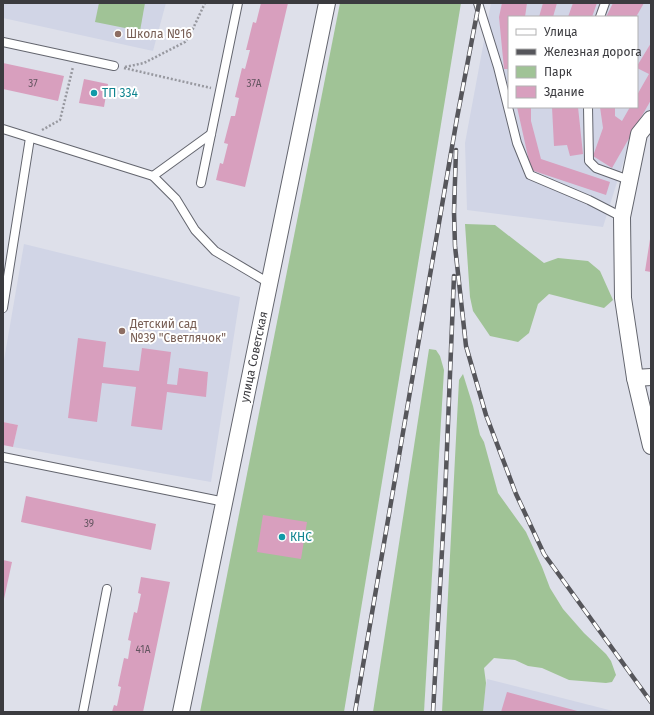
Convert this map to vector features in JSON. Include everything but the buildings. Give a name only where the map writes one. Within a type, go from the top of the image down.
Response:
[{"type":"street","name":"улица Советская","points":[[181,712],[327,3]]},
{"type":"street","points":[[651,119],[639,134],[622,217],[623,298],[643,378],[651,446]]},
{"type":"lane","points":[[201,183],[238,3]]},
{"type":"lane","points":[[478,3],[498,67],[508,107]]},
{"type":"lane","points":[[600,16],[605,3]]},
{"type":"lane","points":[[3,42],[114,66]]},
{"type":"lane","points":[[508,108],[517,143],[530,175],[589,200],[622,217]]},
{"type":"lane","points":[[588,108],[589,160],[596,168],[629,180]]},
{"type":"lane","points":[[3,129],[153,176],[176,199],[196,230],[215,251],[269,283]]},
{"type":"lane","points":[[153,176],[211,134]]},
{"type":"lane","points":[[3,308],[30,138]]},
{"type":"lane","points":[[3,457],[225,502]]},
{"type":"lane","points":[[83,712],[107,589]]},
{"type":"path","points":[[114,66],[123,68],[144,63],[185,42],[205,3]]},
{"type":"path","points":[[30,138],[60,120],[76,57]]},
{"type":"path","points":[[114,66],[220,90]]},
{"type":"shaded area","name":"Школа №16","points":[[3,3],[166,3],[153,51],[3,18]]},
{"type":"shaded area","points":[[491,3],[651,3],[651,112],[628,147],[603,227],[467,210],[465,143]]},
{"type":"shaded area","name":"Детский сад №39 \"Светлячок\"","points":[[24,244],[240,297],[211,482],[13,447],[18,425],[3,422],[3,366]]},
{"type":"shaded area","points":[[487,679],[617,712],[482,712]]},
{"type":"green space","points":[[99,3],[145,3],[140,31],[95,22]]},
{"type":"green space","points":[[340,3],[461,3],[344,712],[200,712]]},
{"type":"green space","points":[[465,224],[495,225],[544,263],[558,258],[588,261],[600,271],[613,300],[604,308],[549,294],[538,304],[529,333],[518,342],[490,336],[473,311],[470,297]]},
{"type":"green space","points":[[429,349],[436,350],[440,356],[444,370],[424,712],[373,712]]},
{"type":"green space","points":[[463,374],[498,493],[526,532],[550,588],[563,609],[611,661],[616,675],[612,682],[606,683],[569,680],[542,668],[528,666],[515,660],[494,658],[484,668],[486,683],[483,712],[442,712],[459,380]]},
{"type":"railway","points":[[355,712],[457,118],[479,3]]},
{"type":"railway","points":[[456,150],[454,212],[455,246],[466,346],[486,415],[516,494],[544,554],[651,702]]},
{"type":"railway","points":[[433,712],[445,497],[454,276]]},
{"type":"place","name":"Школа №16","points":[[118,34]]},
{"type":"place","name":"ТП 334","points":[[94,93]]},
{"type":"place","name":"Детский сад №39 \"Светлячок\"","points":[[122,331]]},
{"type":"place","name":"КНС","points":[[282,537]]}]
